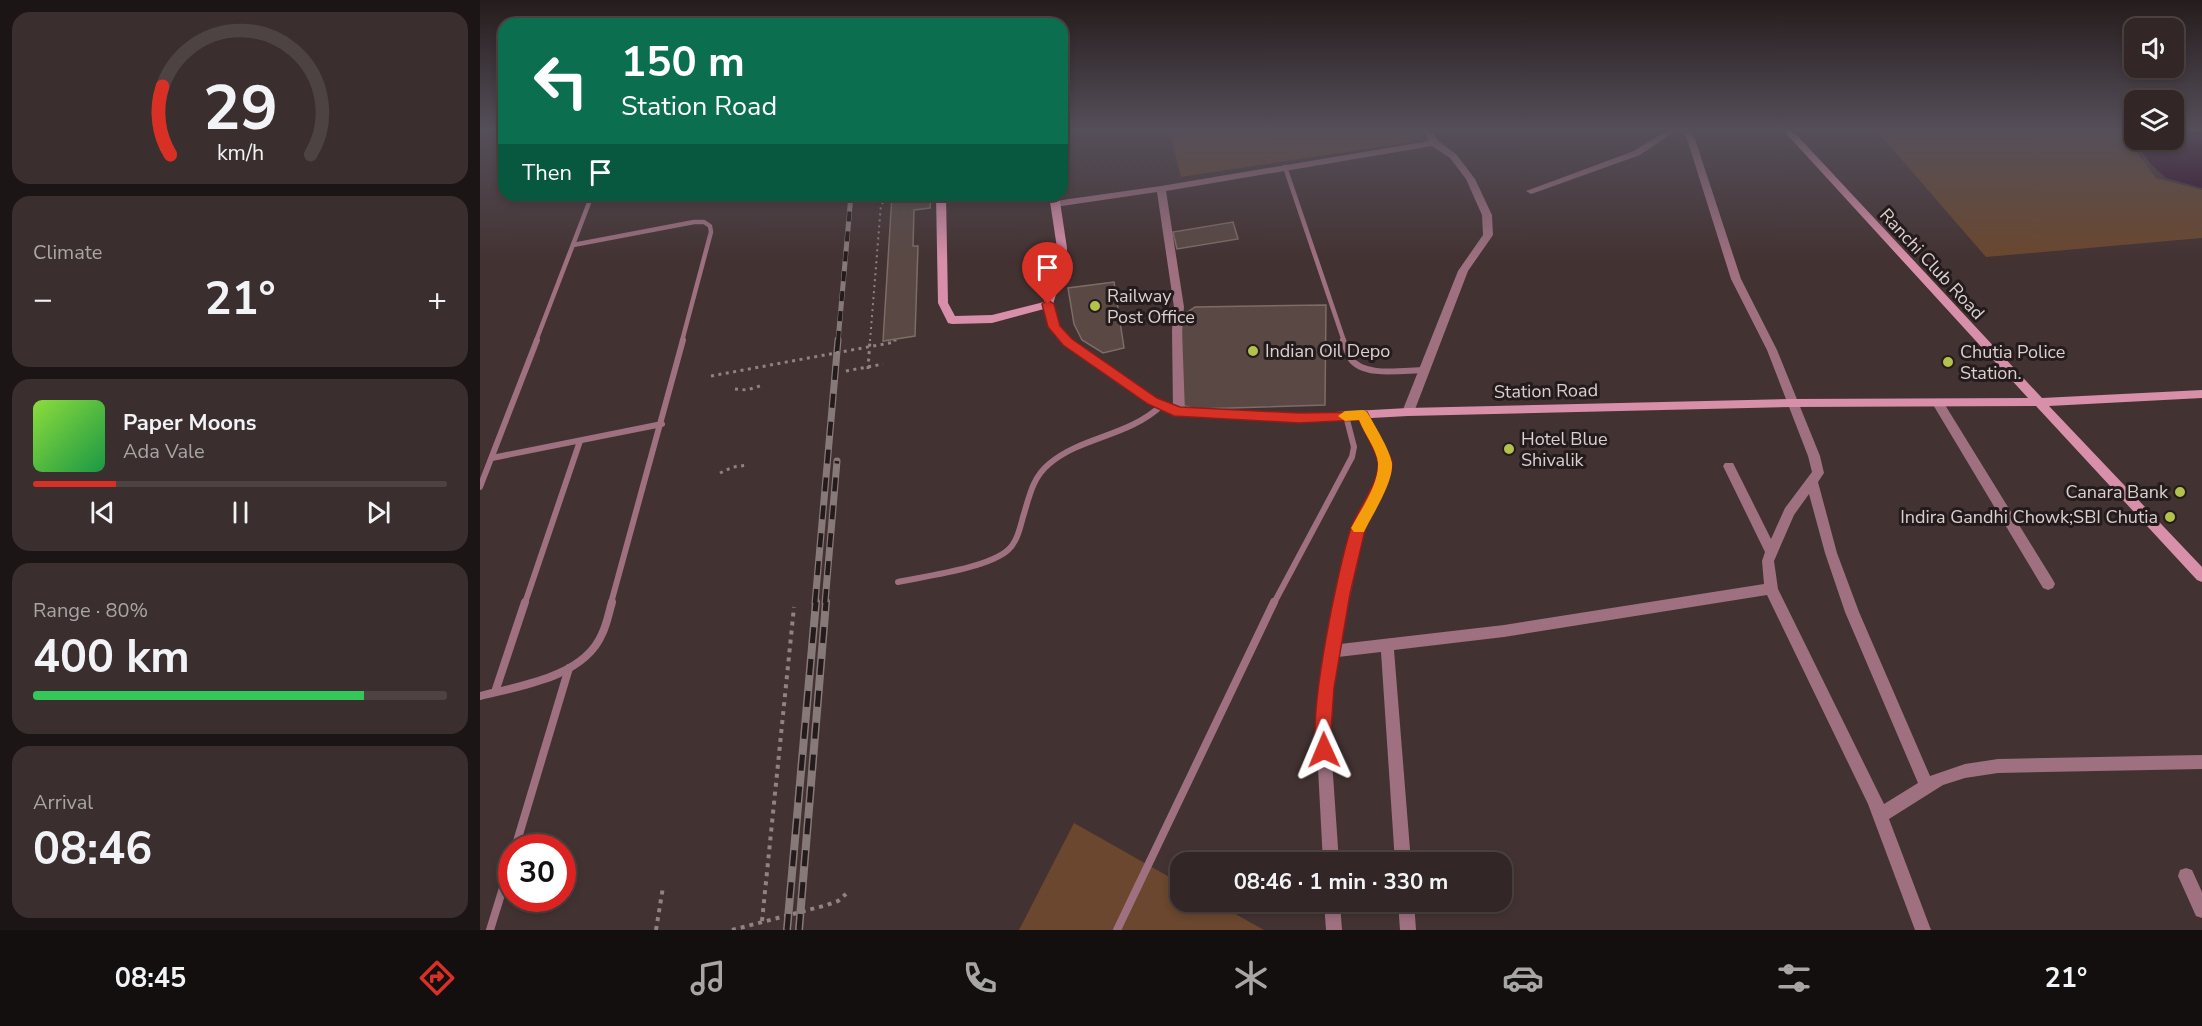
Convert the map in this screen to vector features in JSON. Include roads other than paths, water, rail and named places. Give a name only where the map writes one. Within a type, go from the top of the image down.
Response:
[{"type":"street","points":[[1068,198],[1161,189],[1249,173]]},
{"type":"street","points":[[1408,412],[1463,271],[1488,235],[1486,215],[1466,173]]},
{"type":"street","points":[[1531,191],[1580,173]]},
{"type":"street","points":[[1702,173],[1736,279],[1772,350],[1814,456],[1818,473],[1789,512],[1768,561],[1771,590],[1881,815],[1923,930]]},
{"type":"street","name":"Ranchi Club Road","points":[[1827,173],[2202,576]]},
{"type":"street","points":[[1161,189],[1179,307],[1177,330],[1179,412]]},
{"type":"street","points":[[941,201],[943,303],[952,320],[992,319],[1048,304],[1061,264],[1062,248],[1054,201]]},
{"type":"street","name":"Station Road","points":[[1048,304],[1054,327],[1067,342],[1110,373],[1162,405],[1179,412],[1299,418],[1408,412],[1792,403],[2039,402],[2202,394]]},
{"type":"street","points":[[1938,403],[2049,584]]},
{"type":"street","points":[[1329,852],[1323,731],[1332,651],[1359,526],[1384,473],[1385,461],[1363,415]]},
{"type":"street","points":[[1729,466],[1772,553]]},
{"type":"street","points":[[1812,483],[1831,553],[1852,612],[1927,786]]},
{"type":"street","points":[[1332,651],[1504,631],[1771,590]]},
{"type":"street","points":[[1387,645],[1402,852]]},
{"type":"street","points":[[1881,815],[1939,779],[1998,766],[2202,762]]},
{"type":"street","points":[[2186,876],[2202,910]]},
{"type":"street","points":[[1333,912],[1334,930]]},
{"type":"street","points":[[1407,912],[1408,930]]},
{"type":"lane","points":[[1287,173],[1338,328],[1351,359],[1359,366],[1371,370],[1424,370]]},
{"type":"lane","points":[[480,487],[590,201]]},
{"type":"lane","points":[[480,696],[549,677],[569,668],[591,651],[602,635],[662,424],[710,242],[710,226],[704,222],[694,222],[573,245]]},
{"type":"lane","points":[[898,582],[993,558],[1010,548],[1039,471],[1070,450],[1152,417],[1162,405]]},
{"type":"lane","points":[[1117,930],[1286,579],[1352,457],[1354,447],[1346,416]]},
{"type":"lane","points":[[492,458],[662,424]]},
{"type":"lane","points":[[495,692],[580,441]]},
{"type":"lane","points":[[519,834],[569,668]]},
{"type":"lane","points":[[490,930],[498,904]]},
{"type":"railway","points":[[838,341],[850,201]]},
{"type":"railway","points":[[815,603],[838,340]]},
{"type":"railway","points":[[825,603],[837,461]]},
{"type":"railway","points":[[787,930],[816,602]]},
{"type":"railway","points":[[799,930],[826,602]]},
{"type":"place","name":"Railway Post Office","points":[[1095,306]]},
{"type":"place","name":"Indian Oil Depo","points":[[1253,351]]},
{"type":"place","name":"Chutia Police Station.","points":[[1948,362]]},
{"type":"place","name":"Hotel Blue Shivalik","points":[[1509,449]]},
{"type":"place","name":"Canara Bank","points":[[2180,492]]},
{"type":"place","name":"Indira Gandhi Chowk;SBI Chutia","points":[[2170,517]]}]
